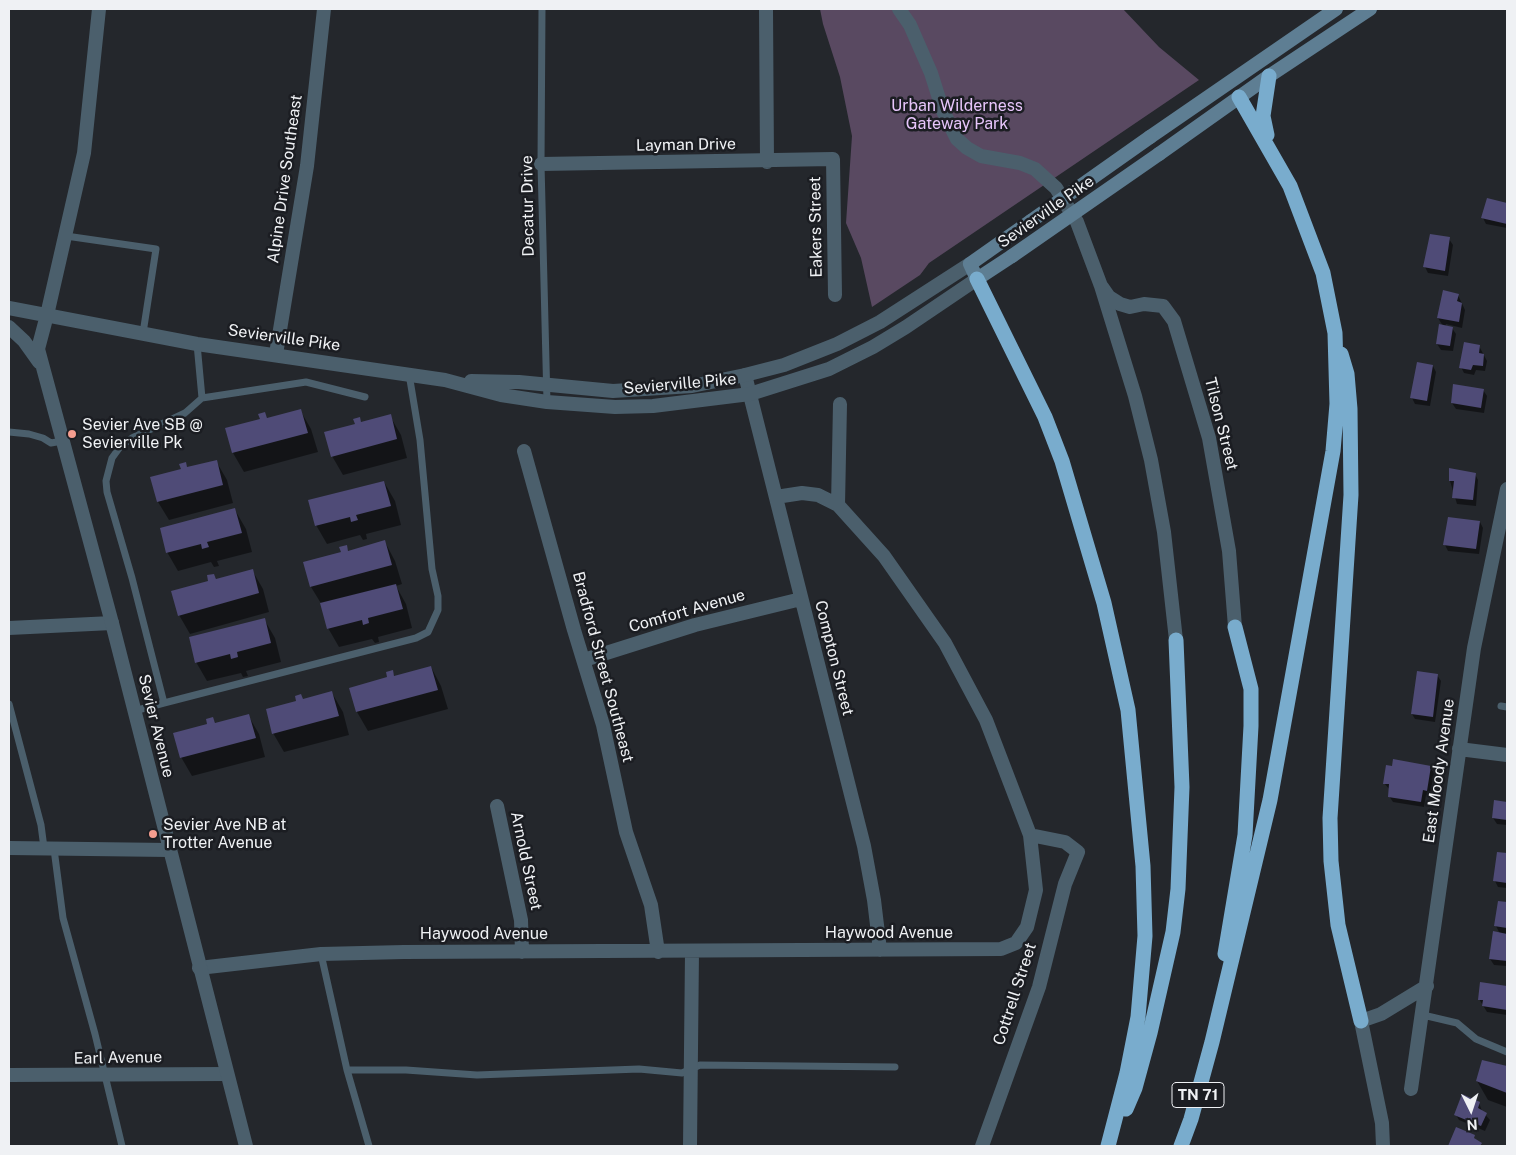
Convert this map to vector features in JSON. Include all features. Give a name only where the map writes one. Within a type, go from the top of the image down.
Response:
[{"type":"highway","points":[[1269,76],[1266,87],[1264,126],[1276,160]]},
{"type":"highway","points":[[1239,97],[1290,186],[1312,241],[1323,273],[1335,333],[1347,374],[1352,459],[1349,538],[1330,818],[1331,852],[1338,925],[1361,1021]]},
{"type":"highway","points":[[977,279],[1045,417],[1062,461],[1104,603],[1128,710],[1143,866],[1145,936],[1136,1026],[1127,1073],[1109,1146]]},
{"type":"highway","points":[[1212,1042],[1270,800],[1333,451],[1337,404],[1335,333]]},
{"type":"highway","points":[[1212,1042],[1248,807],[1251,689],[1236,626]]},
{"type":"highway","points":[[1109,1146],[1135,1088],[1150,1033],[1173,932],[1178,889],[1182,787],[1176,640]]},
{"type":"highway","name":"TN 71","points":[[1181,1146],[1191,1119],[1212,1042]]},
{"type":"main road","name":"Sevierville Pike","points":[[970,264],[1336,9]]},
{"type":"main road","name":"Sevierville Pike","points":[[977,279],[1269,76],[1370,9]]},
{"type":"main road","points":[[1229,82],[1239,97]]},
{"type":"main road","points":[[970,264],[977,279]]},
{"type":"street","name":"Sevier Avenue","points":[[99,9],[84,154],[38,349],[112,623],[246,1146]]},
{"type":"street","name":"Alpine Drive Southeast","points":[[276,354],[307,166],[324,9]]},
{"type":"street","points":[[766,9],[767,162]]},
{"type":"street","points":[[899,9],[910,25],[931,73],[943,111],[957,139],[967,148],[981,156],[1020,163],[1046,177],[1067,203],[1077,222],[1101,286],[1135,396],[1151,460],[1164,532],[1176,640]]},
{"type":"street","name":"Layman Drive","points":[[540,164],[767,162],[833,159]]},
{"type":"street","name":"Eakers Street","points":[[833,159],[834,295]]},
{"type":"street","name":"Sevierville Pike","points":[[445,380],[546,385],[613,391],[692,386],[745,375],[784,365],[837,344],[880,322],[970,264]]},
{"type":"street","name":"Sevierville Pike","points":[[9,308],[197,344],[445,380],[501,395],[547,402],[615,407],[653,406],[750,394],[829,369],[872,347],[977,279]]},
{"type":"street","points":[[1101,286],[1114,301],[1130,307],[1122,316],[1116,336]]},
{"type":"street","name":"Tilson Street","points":[[1130,307],[1144,304],[1159,304],[1168,309],[1174,320],[1211,446],[1229,551],[1236,626]]},
{"type":"street","points":[[9,327],[24,340],[43,368]]},
{"type":"street","name":"Compton Street","points":[[745,375],[800,599],[864,846],[874,900],[880,950]]},
{"type":"street","points":[[838,505],[840,404]]},
{"type":"street","name":"Bradford Street Southeast","points":[[524,451],[574,630],[603,725],[626,832],[650,905],[658,952]]},
{"type":"street","name":"East Moody Avenue","points":[[1411,1088],[1423,1015],[1474,648],[1507,489]]},
{"type":"street","name":"Haywood Avenue","points":[[199,968],[321,954],[1001,949],[1016,943],[1027,927],[1036,890],[1030,835],[986,720],[945,644],[884,556],[838,505],[818,495],[802,493],[776,497]]},
{"type":"street","name":"Comfort Avenue","points":[[584,660],[695,625],[800,599]]},
{"type":"street","points":[[9,628],[112,623]]},
{"type":"street","points":[[1459,749],[1507,755]]},
{"type":"street","name":"Arnold Street","points":[[497,806],[521,920],[522,952]]},
{"type":"street","name":"Cottrell Street","points":[[982,1146],[1038,987],[1065,884],[1078,852],[1065,842],[1030,835]]},
{"type":"street","points":[[9,848],[169,850]]},
{"type":"street","points":[[690,1146],[692,952]]},
{"type":"street","points":[[1383,1146],[1382,1123],[1361,1021],[1381,1014],[1427,986]]},
{"type":"street","name":"Earl Avenue","points":[[9,1075],[227,1074]]},
{"type":"lane","name":"Decatur Drive","points":[[542,9],[540,164],[547,402]]},
{"type":"lane","points":[[66,236],[156,249],[143,333]]},
{"type":"lane","points":[[197,344],[202,398]]},
{"type":"lane","points":[[134,711],[416,638],[428,632],[438,610],[438,596],[432,568],[420,440],[409,374]]},
{"type":"lane","points":[[164,703],[132,578],[107,492],[106,481],[112,458],[120,447],[132,438],[185,413],[202,398],[306,382],[365,397]]},
{"type":"lane","points":[[9,432],[29,434],[43,438],[51,444],[62,441]]},
{"type":"lane","points":[[9,704],[49,848],[63,918],[122,1146]]},
{"type":"lane","points":[[321,954],[347,1070],[369,1146]]},
{"type":"lane","points":[[1423,1015],[1457,1023],[1476,1039],[1507,1052]]},
{"type":"lane","points":[[347,1070],[406,1070],[477,1074],[639,1070],[682,1073],[700,1065],[895,1067]]},
{"type":"green space","name":"Urban Wilderness Gateway Park","points":[[820,9],[1123,9],[1159,47],[1199,80],[929,263],[920,275],[872,307],[861,258],[846,223],[852,136],[840,77]]},
{"type":"building","points":[[1487,198],[1507,203],[1507,224],[1481,218]]},
{"type":"building","points":[[1430,234],[1450,237],[1445,271],[1423,267]]},
{"type":"building","points":[[1443,290],[1459,294],[1457,301],[1462,303],[1459,322],[1437,318]]},
{"type":"building","points":[[1439,324],[1453,327],[1450,346],[1436,344]]},
{"type":"building","points":[[1464,342],[1480,345],[1479,353],[1484,354],[1483,366],[1473,365],[1471,370],[1459,368]]},
{"type":"building","points":[[1417,362],[1433,365],[1427,401],[1410,398]]},
{"type":"building","points":[[1453,384],[1484,389],[1481,408],[1451,403]]},
{"type":"building","points":[[301,409],[308,433],[232,453],[225,428],[260,419],[258,414],[265,412],[267,418]]},
{"type":"building","points":[[391,414],[397,439],[331,457],[324,432],[355,424],[353,419],[360,417],[361,422]]},
{"type":"building","points":[[217,460],[223,485],[157,502],[150,477],[181,469],[179,464],[186,462],[187,467]]},
{"type":"building","points":[[1449,468],[1476,473],[1473,500],[1452,498],[1454,481],[1449,481]]},
{"type":"building","points":[[384,481],[391,506],[356,515],[358,520],[351,522],[350,517],[315,526],[308,500]]},
{"type":"building","points":[[235,508],[242,533],[207,542],[209,547],[202,549],[201,544],[166,553],[160,528]]},
{"type":"building","points":[[1448,517],[1480,521],[1476,549],[1443,545]]},
{"type":"building","points":[[385,540],[392,565],[310,587],[303,562],[341,552],[339,547],[347,545],[348,551]]},
{"type":"building","points":[[253,569],[259,593],[178,616],[171,591],[208,581],[207,575],[214,574],[216,579]]},
{"type":"building","points":[[396,584],[403,609],[368,618],[369,623],[363,625],[362,620],[327,629],[320,603]]},
{"type":"building","points":[[265,618],[271,643],[237,652],[238,657],[231,659],[230,654],[195,663],[189,637]]},
{"type":"building","points":[[431,666],[438,690],[356,712],[349,688],[387,677],[386,672],[393,670],[394,676]]},
{"type":"building","points":[[1417,671],[1438,674],[1433,717],[1411,714]]},
{"type":"building","points":[[332,691],[339,716],[272,734],[266,709],[296,701],[295,696],[301,694],[303,699]]},
{"type":"building","points":[[249,714],[256,738],[180,758],[173,733],[207,724],[206,719],[213,717],[215,723]]},
{"type":"building","points":[[1393,759],[1431,766],[1427,791],[1423,790],[1421,802],[1388,797],[1389,784],[1383,784],[1386,765],[1392,766]]},
{"type":"building","points":[[1494,800],[1507,802],[1507,820],[1492,818]]},
{"type":"building","points":[[1497,852],[1507,853],[1507,883],[1493,881]]},
{"type":"building","points":[[1498,901],[1507,902],[1507,928],[1494,926]]},
{"type":"building","points":[[1493,931],[1507,934],[1507,961],[1489,959]]},
{"type":"building","points":[[1480,982],[1507,986],[1507,1010],[1482,1006],[1483,1000],[1478,1000]]},
{"type":"building","points":[[1482,1060],[1507,1066],[1507,1093],[1476,1081]]},
{"type":"building","points":[[1462,1094],[1480,1102],[1478,1108],[1487,1113],[1481,1126],[1454,1115]]},
{"type":"building","points":[[1456,1127],[1475,1135],[1474,1138],[1482,1143],[1480,1146],[1448,1146]]},
{"type":"place","name":"Sevier Ave SB @ Sevierville Pk","points":[[72,434]]},
{"type":"place","name":"Sevier Ave NB at Trotter Avenue","points":[[153,834]]}]
